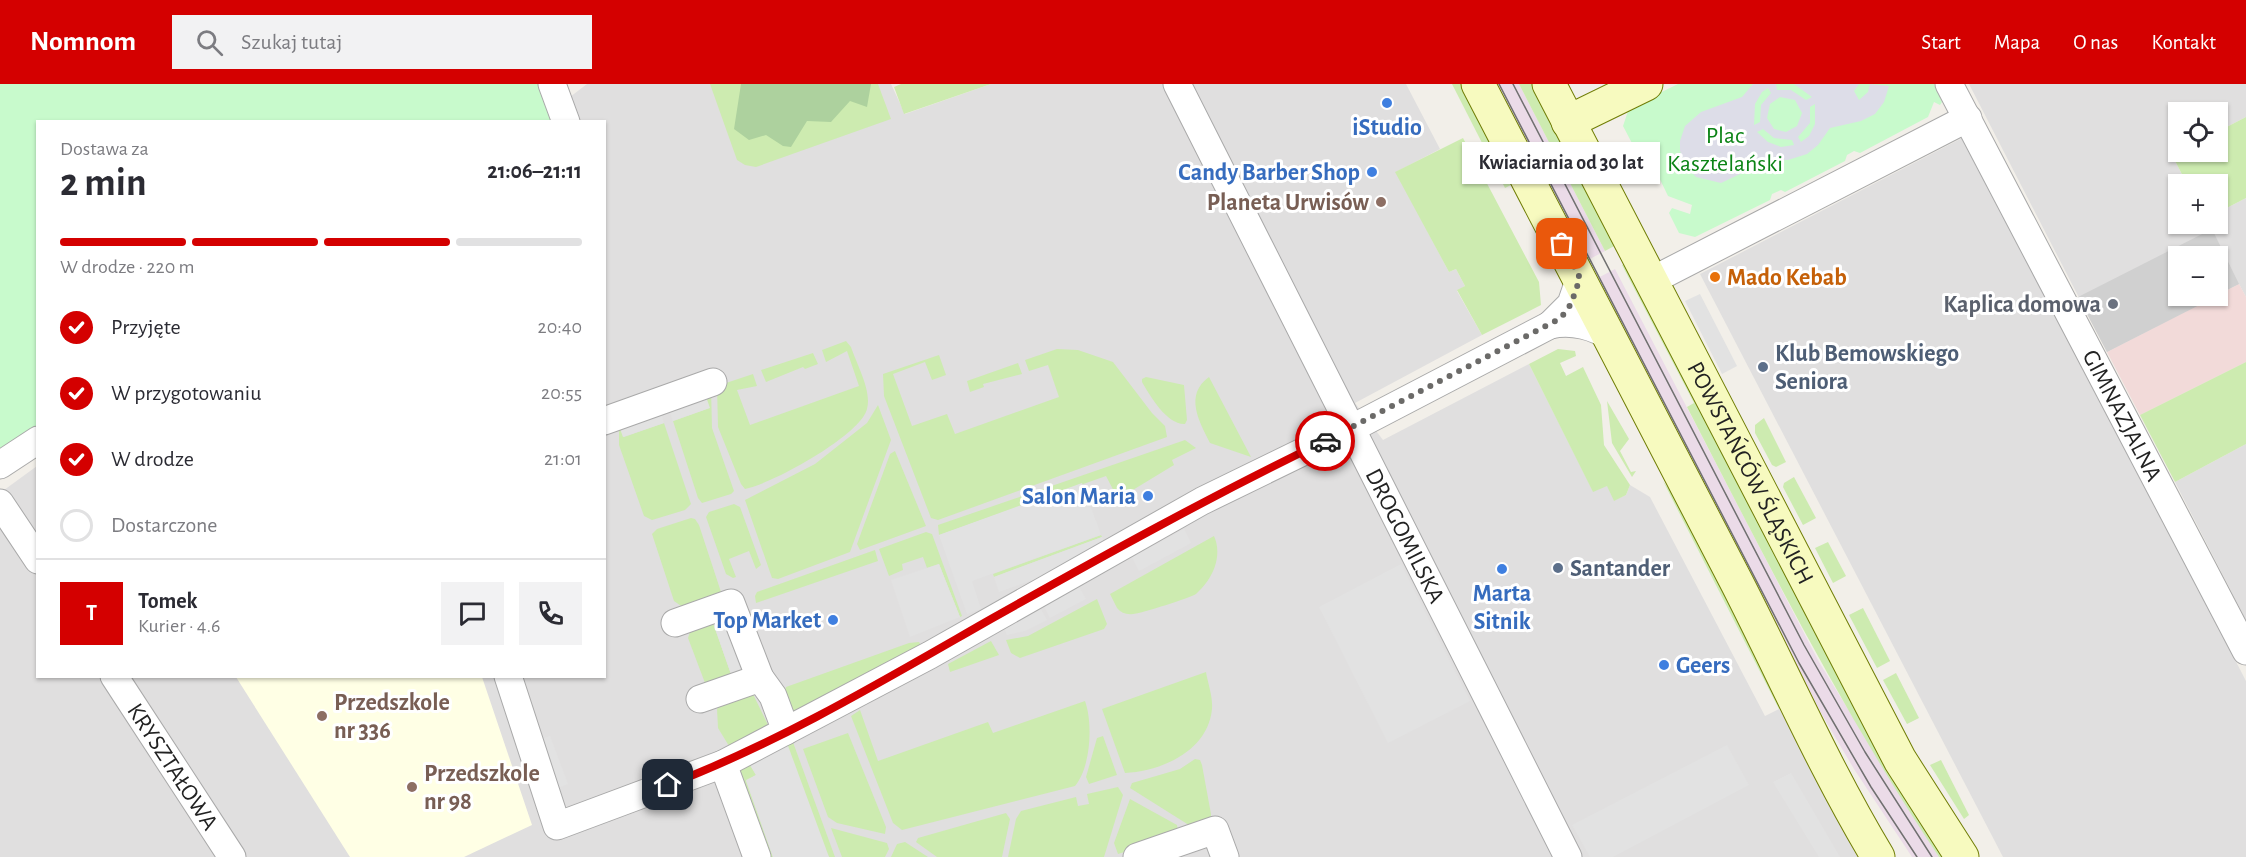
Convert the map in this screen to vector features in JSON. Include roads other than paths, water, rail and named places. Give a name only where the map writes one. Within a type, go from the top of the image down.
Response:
[{"type":"main road","points":[[1478,84],[1613,339],[1772,651],[1841,796],[1878,857]]},
{"type":"main road","name":"POWSTAŃCÓW ŚLĄSKICH","points":[[1549,84],[1900,760],[1962,857]]},
{"type":"main road","points":[[1568,122],[1646,84]]},
{"type":"street","points":[[552,84],[565,120]]},
{"type":"street","name":"DROGOMILSKA","points":[[1177,84],[1568,857]]},
{"type":"street","name":"GIMNAZJALNA","points":[[1949,84],[2246,651]]},
{"type":"street","points":[[1651,281],[1968,118]]},
{"type":"street","points":[[509,678],[557,826],[723,764],[930,656],[1202,501],[1351,428],[1550,325],[1571,304],[1580,278]]},
{"type":"street","points":[[1550,325],[1564,323],[1592,327],[1613,339]]},
{"type":"street","points":[[606,420],[713,382]]},
{"type":"street","points":[[0,465],[36,441]]},
{"type":"street","points":[[0,503],[36,557]]},
{"type":"street","points":[[675,623],[732,603],[760,678],[773,696],[786,731]]},
{"type":"street","name":"KRYSZTAŁOWA","points":[[115,678],[231,857]]},
{"type":"street","points":[[700,699],[760,678]]},
{"type":"street","points":[[723,764],[757,857]]},
{"type":"street","points":[[1137,857],[1215,830],[1225,857]]},
{"type":"tram line","points":[[1499,84],[1799,663],[1871,787],[1917,857]]},
{"type":"tram line","points":[[1513,84],[1804,645],[1865,752],[1932,857]]},
{"type":"place","name":"iStudio","points":[[1387,103]]},
{"type":"place","name":"Candy Barber Shop","points":[[1372,172]]},
{"type":"place","name":"Planeta Urwisów","points":[[1381,202]]},
{"type":"place","name":"Kwiaciarnia od 30 lat","points":[[1562,244]]},
{"type":"place","name":"Mado Kebab","points":[[1715,277]]},
{"type":"place","name":"Kaplica domowa","points":[[2113,304]]},
{"type":"place","name":"Klub Bemowskiego Seniora","points":[[1763,367]]},
{"type":"place","name":"Salon Maria","points":[[1148,496]]},
{"type":"place","name":"Santander","points":[[1558,568]]},
{"type":"place","name":"Marta Sitnik","points":[[1502,569]]},
{"type":"place","name":"Top Market","points":[[833,620]]},
{"type":"place","name":"Geers","points":[[1664,665]]},
{"type":"place","name":"Przedszkole nr 336","points":[[322,716]]},
{"type":"place","name":"Przedszkole nr 98","points":[[412,787]]},
{"type":"park label","name":"Plac Kasztelański","points":[[1725,149]]}]
